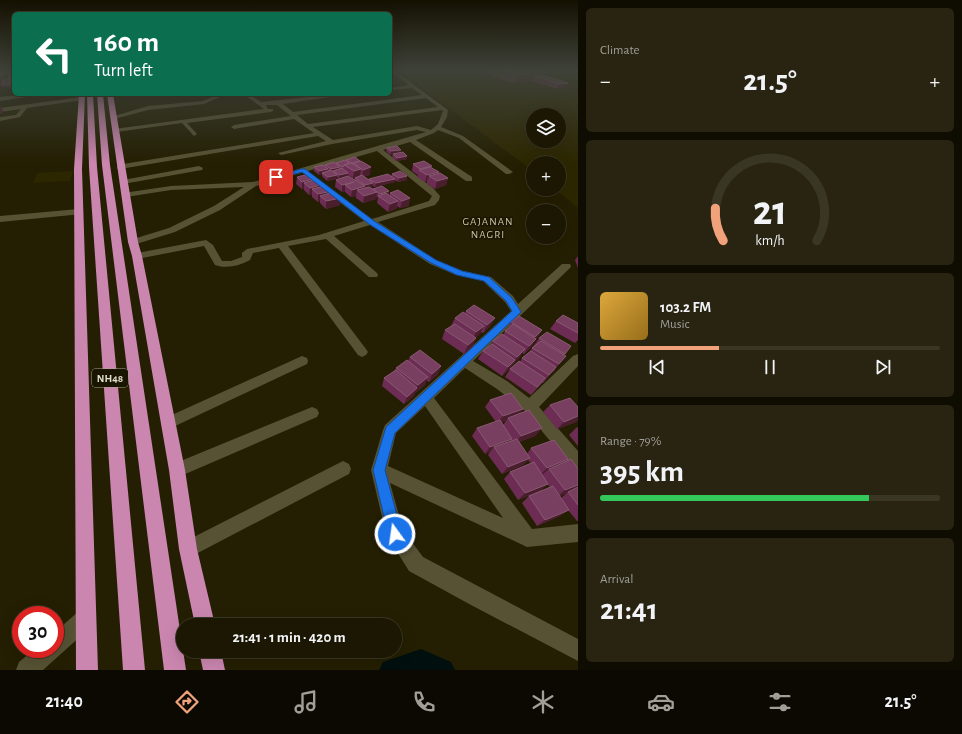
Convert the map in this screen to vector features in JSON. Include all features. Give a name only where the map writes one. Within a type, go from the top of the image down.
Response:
[{"type":"highway","points":[[84,101],[78,169],[87,665]]},
{"type":"highway","name":"NH48","points":[[90,101],[102,115]]},
{"type":"highway","name":"NH48","points":[[101,101],[106,165],[175,670]]},
{"type":"highway","points":[[107,101],[102,115],[116,130],[120,167],[133,242],[138,256],[177,470],[188,548],[204,616]]},
{"type":"highway","name":"NH48","points":[[102,115],[93,167],[134,670]]},
{"type":"highway","points":[[211,658],[214,670]]},
{"type":"street","points":[[0,110],[54,101]]},
{"type":"street","points":[[102,115],[206,101]]},
{"type":"street","points":[[256,101],[269,110]]},
{"type":"street","points":[[260,104],[291,101]]},
{"type":"street","points":[[234,127],[293,116],[392,101]]},
{"type":"street","points":[[126,195],[171,188],[253,184],[411,140],[432,132],[443,122],[446,111],[434,101]]},
{"type":"street","points":[[278,103],[306,126],[332,142]]},
{"type":"street","points":[[0,119],[18,116],[26,106]]},
{"type":"street","points":[[116,130],[284,108]]},
{"type":"street","points":[[306,126],[443,108]]},
{"type":"street","points":[[183,121],[194,134]]},
{"type":"street","points":[[281,153],[332,142],[418,128],[432,132]]},
{"type":"street","points":[[438,128],[461,137],[509,172]]},
{"type":"street","points":[[120,167],[318,134]]},
{"type":"street","points":[[411,140],[469,179]]},
{"type":"street","points":[[138,256],[206,243],[210,246],[220,264],[228,264],[247,258],[247,253],[250,251],[327,235],[432,203],[435,200],[436,196],[378,149]]},
{"type":"street","points":[[123,182],[199,168]]},
{"type":"street","points":[[303,170],[328,186],[371,222],[433,262],[460,273],[487,279],[509,300],[517,312]]},
{"type":"street","points":[[133,242],[172,230],[194,220],[217,208],[253,184]]},
{"type":"street","points":[[0,219],[79,212]]},
{"type":"street","points":[[327,235],[373,275]]},
{"type":"street","points":[[282,245],[362,352]]},
{"type":"street","points":[[566,266],[390,430],[379,470],[395,534],[416,564],[578,650]]},
{"type":"street","points":[[530,407],[577,359]]},
{"type":"street","points":[[168,423],[302,361]]},
{"type":"street","points":[[463,361],[502,386],[530,407],[578,462]]},
{"type":"street","points":[[425,396],[528,538]]},
{"type":"street","points":[[177,470],[312,413]]},
{"type":"street","points":[[188,548],[343,469]]},
{"type":"street","points":[[379,470],[528,538],[578,533]]},
{"type":"street","points":[[64,638],[86,618]]},
{"type":"street","points":[[26,670],[40,658]]},
{"type":"shaded area","points":[[439,101],[578,101],[578,208],[563,196],[566,196],[566,156],[526,156],[526,166]]},
{"type":"shaded area","points":[[73,171],[70,181],[33,183],[37,173]]},
{"type":"building","points":[[397,146],[401,150],[391,151],[387,148]]},
{"type":"building","points":[[403,152],[407,156],[397,158],[393,154]]},
{"type":"building","points":[[355,157],[360,161],[353,164],[346,160]]},
{"type":"building","points":[[345,160],[349,163],[342,167],[336,163]]},
{"type":"building","points":[[361,161],[371,167],[363,170],[353,163]]},
{"type":"building","points":[[424,161],[432,166],[420,169],[413,164]]},
{"type":"building","points":[[334,162],[340,167],[331,169],[325,165]]},
{"type":"building","points":[[352,163],[361,169],[354,171],[344,165]]},
{"type":"building","points":[[323,165],[328,169],[319,171],[314,167]]},
{"type":"building","points":[[430,167],[439,172],[427,175],[419,170]]},
{"type":"building","points":[[342,168],[348,173],[339,175],[333,171]]},
{"type":"building","points":[[331,170],[337,175],[328,177],[322,173]]},
{"type":"building","points":[[400,171],[407,176],[399,178],[392,174]]},
{"type":"building","points":[[440,173],[448,178],[437,181],[429,176]]},
{"type":"building","points":[[309,174],[316,178],[302,182],[297,177]]},
{"type":"building","points":[[388,174],[395,179],[376,183],[369,179]]},
{"type":"building","points":[[362,175],[373,183],[365,185],[355,178]]},
{"type":"building","points":[[348,176],[365,186],[352,190],[345,185],[354,182],[342,185],[336,180]]},
{"type":"building","points":[[317,179],[324,184],[310,188],[304,183]]},
{"type":"building","points":[[325,186],[332,191],[318,194],[312,189]]},
{"type":"building","points":[[382,186],[389,191],[380,194],[373,189]]},
{"type":"building","points":[[369,187],[377,192],[364,196],[357,190]]},
{"type":"building","points":[[398,190],[410,198],[402,201],[390,193]]},
{"type":"building","points":[[333,192],[341,198],[326,201],[320,196]]},
{"type":"building","points":[[386,193],[398,201],[390,204],[378,196]]},
{"type":"building","points":[[474,305],[495,318],[487,325],[466,311]]},
{"type":"building","points":[[463,312],[484,326],[476,332],[455,318]]},
{"type":"building","points":[[563,315],[578,323],[578,333],[556,321]]},
{"type":"building","points":[[519,316],[542,330],[535,337],[511,322]]},
{"type":"building","points":[[455,324],[476,338],[468,345],[445,330]]},
{"type":"building","points":[[513,324],[536,339],[529,346],[505,331]]},
{"type":"building","points":[[547,332],[571,346],[565,354],[539,338]]},
{"type":"building","points":[[502,334],[525,349],[517,357],[493,341]]},
{"type":"building","points":[[541,341],[566,356],[559,364],[532,348]]},
{"type":"building","points":[[492,344],[515,360],[508,367],[483,351]]},
{"type":"building","points":[[420,350],[441,366],[432,374],[410,357]]},
{"type":"building","points":[[531,351],[556,367],[549,375],[522,358]]},
{"type":"building","points":[[407,360],[428,377],[418,385],[396,368]]},
{"type":"building","points":[[519,361],[545,378],[537,387],[510,369]]},
{"type":"building","points":[[396,370],[417,388],[407,397],[384,378]]},
{"type":"building","points":[[511,393],[523,409],[503,416],[490,400]]},
{"type":"building","points":[[570,398],[578,407],[578,416],[564,422],[550,405]]},
{"type":"building","points":[[529,410],[542,428],[521,436],[508,418]]},
{"type":"building","points":[[500,420],[512,439],[490,447],[477,428]]},
{"type":"building","points":[[517,439],[530,458],[508,467],[494,447]]},
{"type":"building","points":[[554,440],[568,459],[547,468],[531,448]]},
{"type":"building","points":[[571,459],[578,469],[578,485],[565,490],[549,469]]},
{"type":"building","points":[[534,462],[548,484],[525,493],[510,472]]},
{"type":"building","points":[[553,486],[569,510],[545,520],[529,496]]},
{"type":"building","points":[[578,487],[578,505],[568,492]]},
{"type":"waterway","points":[[391,670],[421,661],[443,670]]},
{"type":"district","name":"GAJANAN NAGRI","points":[[488,227]]},
{"type":"route","points":[[276,177],[303,170],[371,222],[433,262],[460,273],[487,279],[494,284],[509,300],[517,312],[390,430],[379,470],[395,534]]}]
